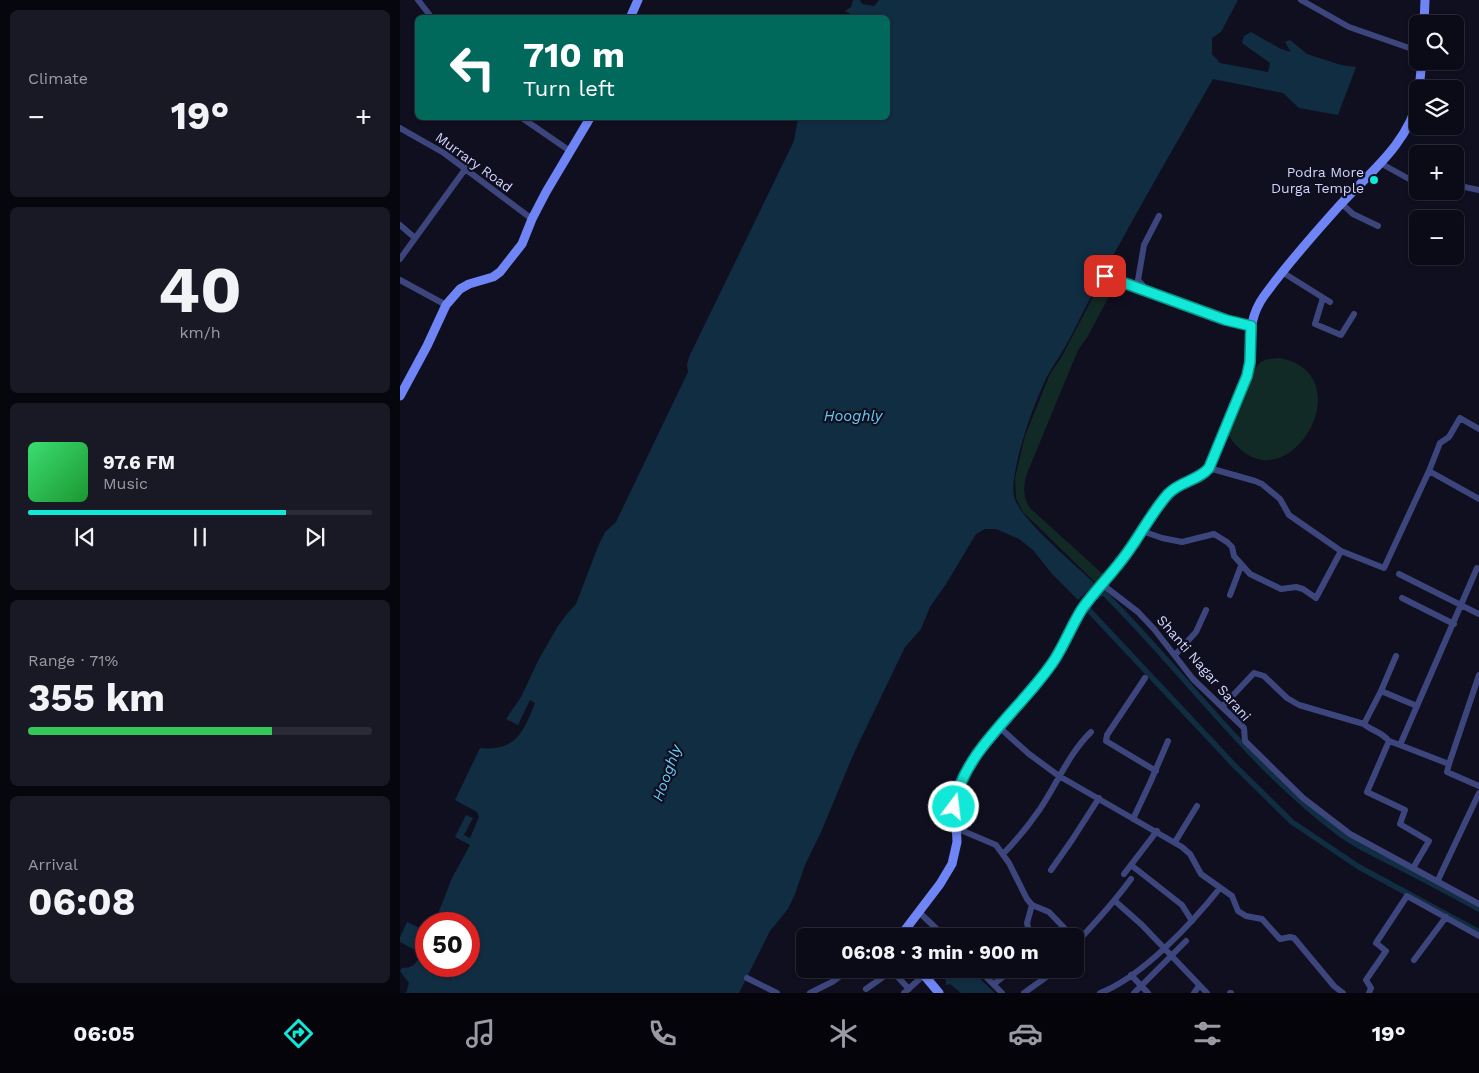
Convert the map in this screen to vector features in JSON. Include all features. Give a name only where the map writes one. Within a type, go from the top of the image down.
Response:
[{"type":"main road","points":[[631,15],[638,0]]},
{"type":"main road","points":[[1424,15],[1425,0]]},
{"type":"main road","points":[[907,928],[940,884],[952,864],[957,842],[954,807],[959,786],[974,758],[1036,686],[1055,658],[1081,612],[1163,501],[1174,488],[1200,476],[1209,468],[1246,381],[1250,362],[1251,326],[1263,297],[1282,272],[1342,204],[1382,164],[1409,119]]},
{"type":"main road","points":[[400,396],[427,346],[446,305],[460,289],[469,284],[494,277],[522,244],[532,219],[589,120]]},
{"type":"main road","points":[[926,978],[939,993]]},
{"type":"street","points":[[418,0],[430,15]]},
{"type":"street","points":[[1301,0],[1349,27],[1409,48]]},
{"type":"street","points":[[525,120],[570,151]]},
{"type":"street","name":"Murrary Road","points":[[400,128],[438,149],[466,168],[532,219]]},
{"type":"street","points":[[1382,164],[1409,179]]},
{"type":"street","points":[[400,259],[466,168]]},
{"type":"street","points":[[1464,187],[1479,190]]},
{"type":"street","points":[[1342,204],[1353,214],[1378,226]]},
{"type":"street","points":[[1147,291],[1138,280],[1144,245],[1159,216]]},
{"type":"street","points":[[400,224],[415,238]]},
{"type":"street","points":[[1282,272],[1330,302]]},
{"type":"street","points":[[1105,276],[1226,320],[1251,326]]},
{"type":"street","points":[[400,280],[446,305]]},
{"type":"street","points":[[1324,298],[1315,324],[1341,335],[1354,314]]},
{"type":"street","points":[[1209,468],[1262,484],[1280,500],[1289,515],[1341,551],[1384,568],[1440,443],[1449,437],[1460,418],[1479,429]]},
{"type":"street","points":[[1429,471],[1479,499]]},
{"type":"street","points":[[1142,531],[1182,542],[1214,534],[1227,542],[1241,566],[1250,574],[1281,589],[1296,587],[1303,589],[1316,598],[1341,551]]},
{"type":"street","points":[[1230,595],[1241,566]]},
{"type":"street","points":[[1400,745],[1478,568]]},
{"type":"street","points":[[1399,574],[1479,614]]},
{"type":"street","name":"Shanti Nagar Sarani","points":[[1102,586],[1138,612],[1193,679],[1244,728],[1245,741],[1303,798],[1350,834],[1438,880],[1479,904]]},
{"type":"street","points":[[1402,598],[1454,624]]},
{"type":"street","points":[[1175,655],[1196,632],[1206,610]]},
{"type":"street","points":[[1364,724],[1396,656]]},
{"type":"street","points":[[1222,708],[1254,673],[1264,676],[1287,698],[1299,705],[1364,724],[1384,734],[1389,741],[1449,764]]},
{"type":"street","points":[[1479,676],[1446,772],[1479,786]]},
{"type":"street","points":[[1145,678],[1106,737],[1108,742],[1156,771]]},
{"type":"street","points":[[1381,691],[1417,706]]},
{"type":"street","points":[[999,727],[1029,754],[1059,776],[1175,842],[1190,854],[1201,874],[1232,896],[1238,911],[1246,916],[1262,919],[1280,939],[1294,938],[1329,981],[1343,993]]},
{"type":"street","points":[[1003,854],[1022,834],[1040,809],[1059,776],[1091,732]]},
{"type":"street","points":[[1133,819],[1168,741]]},
{"type":"street","points":[[1389,741],[1367,792],[1405,810],[1400,824],[1429,840],[1413,868]]},
{"type":"street","points":[[1438,880],[1479,793]]},
{"type":"street","points":[[1051,870],[1099,798]]},
{"type":"street","points":[[1175,842],[1197,806]]},
{"type":"street","points":[[956,828],[996,845],[1003,854],[1027,899],[1032,905],[1049,912],[1064,928]]},
{"type":"street","points":[[1124,874],[1157,832]]},
{"type":"street","points":[[1131,865],[1182,905],[1192,922]]},
{"type":"street","points":[[1084,934],[1115,901],[1131,879]]},
{"type":"street","points":[[1104,992],[1117,986],[1131,975],[1192,922],[1220,888]]},
{"type":"street","points":[[1369,993],[1371,988],[1366,980],[1386,951],[1376,943],[1407,896],[1479,936]]},
{"type":"street","points":[[1115,901],[1142,925],[1207,993]]},
{"type":"street","points":[[1028,928],[1027,922],[1032,905]]},
{"type":"street","points":[[919,912],[936,928]]},
{"type":"street","points":[[1414,960],[1446,918]]},
{"type":"street","points":[[1134,993],[1186,942]]},
{"type":"street","points":[[866,989],[890,972],[897,976],[906,991],[916,978]]},
{"type":"street","points":[[1131,975],[1148,993]]},
{"type":"street","points":[[748,978],[777,993]]},
{"type":"street","points":[[815,992],[838,978]]},
{"type":"street","points":[[988,978],[1002,993]]},
{"type":"street","points":[[994,984],[1002,978]]},
{"type":"street","points":[[1024,993],[1045,978]]},
{"type":"street","points":[[1194,993],[1199,986]]},
{"type":"green space","points":[[1103,278],[1116,283],[1088,336],[1078,350],[1028,471],[1024,490],[1026,500],[1031,509],[1105,576],[1097,584],[1023,512],[1016,498],[1015,478],[1025,436],[1050,374],[1061,358]]},
{"type":"green space","points":[[1280,358],[1304,369],[1316,387],[1317,408],[1310,429],[1296,447],[1278,458],[1258,459],[1234,443],[1228,432],[1229,424],[1241,394],[1257,366],[1263,361]]},
{"type":"water","name":"Hooghly","points":[[853,0],[860,0],[862,4],[874,6],[879,0],[1238,0],[1221,32],[1212,38],[1212,54],[1220,63],[1268,72],[1270,63],[1242,43],[1244,36],[1251,32],[1281,49],[1291,52],[1285,42],[1290,40],[1307,54],[1341,65],[1356,67],[1338,115],[1299,108],[1283,93],[1213,79],[1049,373],[1037,398],[1019,452],[1014,484],[1014,496],[1018,506],[1037,529],[1095,584],[1078,600],[1053,575],[1033,550],[1019,539],[996,529],[985,529],[976,534],[930,607],[921,629],[905,647],[854,753],[788,909],[770,931],[739,993],[406,993],[409,983],[400,971],[402,968],[415,963],[415,977],[480,977],[480,912],[439,912],[452,878],[470,845],[455,837],[466,815],[473,818],[464,835],[470,838],[479,817],[477,812],[455,800],[480,748],[502,747],[510,743],[517,738],[527,722],[535,703],[530,700],[518,725],[506,719],[521,697],[539,659],[558,626],[576,604],[599,544],[605,532],[616,522],[688,372],[689,357],[794,141],[798,120],[890,120],[890,15],[852,15],[845,11],[851,7]]},
{"type":"water","name":"Hooghly","points":[[407,922],[415,926],[415,950],[400,942],[400,937]]},
{"type":"water","points":[[943,978],[979,978],[995,993],[961,993],[950,984],[946,985],[946,980]]},
{"type":"waterway","points":[[1096,597],[1103,592],[1161,653],[1245,748],[1275,778],[1339,833],[1479,909]]},
{"type":"waterway","points":[[1085,606],[1235,766],[1292,822],[1359,867],[1479,932]]},
{"type":"place","name":"Podra More Durga Temple","points":[[1374,180]]},
{"type":"route","points":[[954,807],[959,786],[974,758],[1036,686],[1055,658],[1085,606],[1128,553],[1158,507],[1174,488],[1194,480],[1209,468],[1246,381],[1250,362],[1249,339],[1251,326],[1226,320],[1105,276]]}]
